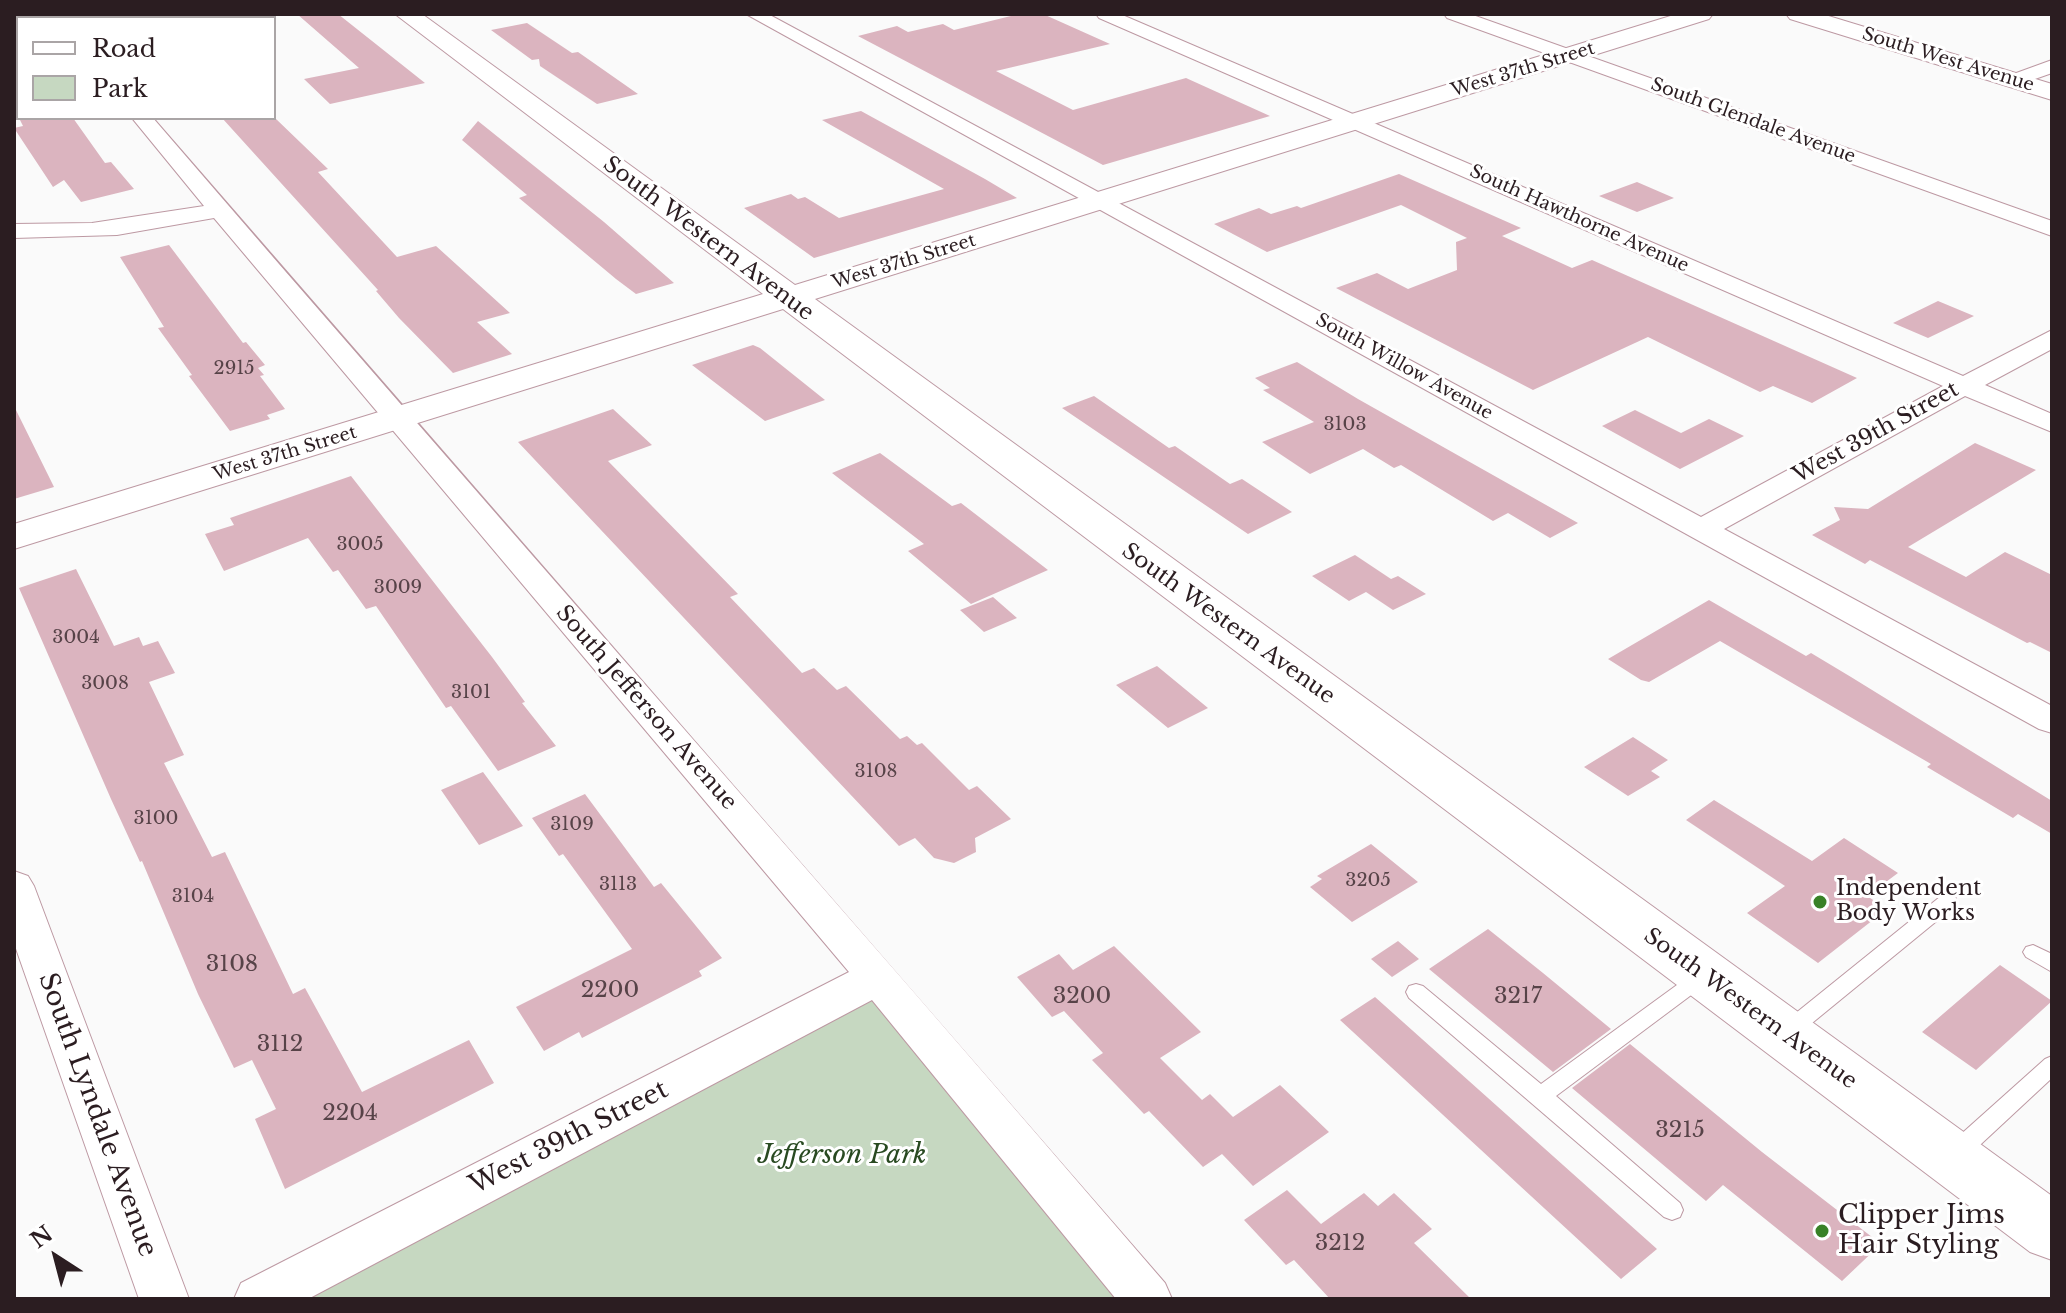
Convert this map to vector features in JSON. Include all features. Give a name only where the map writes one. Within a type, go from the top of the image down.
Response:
[{"type":"street","name":"South Western Avenue","points":[[407,14],[786,298],[2052,1232]]},
{"type":"street","name":"South Willow Avenue","points":[[755,14],[2052,721]]},
{"type":"street","name":"South Hawthorne Avenue","points":[[1105,14],[2052,424]]},
{"type":"street","name":"South Glendale Avenue","points":[[1453,14],[2052,229]]},
{"type":"street","name":"West 37th Street","points":[[14,537],[1701,14]]},
{"type":"street","name":"South West Avenue","points":[[1798,14],[2052,92]]},
{"type":"street","points":[[2015,80],[2052,66]]},
{"type":"street","name":"South Jefferson Avenue","points":[[144,120],[397,420],[878,977],[1147,1299]]},
{"type":"street","points":[[14,231],[59,234],[104,231],[151,225],[219,210]]},
{"type":"street","name":"West 39th Street","points":[[1701,529],[2052,338]]},
{"type":"street","name":"South Lyndale Avenue","points":[[14,886],[164,1299]]},
{"type":"street","name":"West 39th Street","points":[[259,1299],[878,977]]},
{"type":"lane","points":[[58,16],[76,14]]},
{"type":"lane","points":[[1784,1035],[1948,901]]},
{"type":"lane","points":[[2033,952],[2052,964]]},
{"type":"lane","points":[[1541,1096],[1704,975]]},
{"type":"lane","points":[[1416,992],[1672,1210]]},
{"type":"lane","points":[[1951,1158],[2052,1065]]},
{"type":"green space","name":"Jefferson Park","points":[[878,977],[1147,1299],[257,1299]]},
{"type":"building","points":[[297,14],[338,14],[425,83],[330,104],[304,79],[359,68]]},
{"type":"building","points":[[1019,14],[1043,14],[1110,44],[996,71],[1073,110],[1186,78],[1270,116],[1103,165],[858,36],[897,26],[908,32],[943,24],[954,30]]},
{"type":"building","points":[[527,23],[572,53],[578,52],[638,94],[597,104],[540,66],[539,59],[532,60],[491,30]]},
{"type":"building","points":[[861,111],[1017,198],[814,258],[744,208],[791,194],[798,199],[805,197],[839,218],[944,189],[822,120]]},
{"type":"building","points":[[276,119],[328,169],[318,172],[397,257],[436,246],[510,313],[477,322],[512,354],[453,373],[399,318],[378,290],[224,120]]},
{"type":"building","points":[[20,120],[74,120],[105,163],[111,162],[134,189],[81,202],[64,180],[53,187],[14,128],[23,126]]},
{"type":"building","points":[[478,121],[604,222],[674,283],[636,294],[616,279],[519,198],[527,195],[462,140]]},
{"type":"building","points":[[1399,174],[1521,228],[1502,236],[1572,268],[1592,260],[1857,378],[1812,403],[1773,386],[1760,392],[1648,337],[1533,390],[1336,288],[1377,273],[1408,289],[1457,270],[1456,242],[1467,238],[1401,205],[1267,252],[1214,224],[1259,208],[1271,214],[1297,206],[1301,208]]},
{"type":"building","points":[[1637,182],[1674,198],[1637,212],[1599,196]]},
{"type":"building","points":[[169,245],[243,343],[246,342],[265,365],[258,368],[264,375],[260,376],[285,409],[267,415],[270,419],[230,431],[158,328],[164,327],[120,257]]},
{"type":"building","points":[[1938,301],[1974,316],[1928,338],[1893,323]]},
{"type":"building","points":[[753,345],[825,400],[765,421],[692,365]]},
{"type":"building","points":[[1297,362],[1578,523],[1550,538],[1508,513],[1493,521],[1401,465],[1394,468],[1363,449],[1310,474],[1262,442],[1314,422],[1263,390],[1270,388],[1255,378]]},
{"type":"building","points":[[1094,396],[1169,448],[1175,446],[1230,484],[1242,479],[1292,512],[1248,534],[1062,408]]},
{"type":"building","points":[[14,406],[54,487],[14,499]]},
{"type":"building","points":[[613,409],[652,445],[608,461],[738,594],[730,597],[802,673],[814,668],[837,690],[846,686],[900,739],[907,736],[917,745],[922,743],[969,790],[977,786],[1011,819],[975,838],[976,852],[954,863],[934,858],[915,838],[899,846],[518,442]]},
{"type":"building","points":[[1635,410],[1681,433],[1709,419],[1744,436],[1680,469],[1602,426]]},
{"type":"building","points":[[1975,443],[2036,470],[1908,547],[1966,577],[2005,552],[2052,575],[2052,653],[2027,643],[1870,560],[1865,564],[1812,535],[1840,520],[1834,507],[1868,509]]},
{"type":"building","points":[[880,453],[952,506],[961,503],[1048,570],[971,604],[908,551],[924,544],[832,473]]},
{"type":"building","points":[[351,476],[492,657],[525,702],[522,703],[556,746],[498,771],[451,706],[446,708],[376,606],[366,609],[338,570],[333,572],[308,538],[224,571],[205,534],[234,525],[230,518]]},
{"type":"building","points":[[1355,555],[1391,579],[1398,576],[1426,594],[1393,610],[1366,592],[1349,601],[1312,576]]},
{"type":"building","points":[[76,569],[114,646],[139,637],[143,646],[158,641],[175,673],[149,682],[184,755],[164,763],[212,857],[225,852],[293,994],[305,988],[362,1092],[469,1040],[494,1083],[285,1189],[255,1119],[276,1109],[252,1060],[234,1068],[198,994],[142,861],[111,799],[19,588]]},
{"type":"building","points":[[993,597],[1017,618],[984,632],[960,610]]},
{"type":"building","points":[[1709,600],[1806,656],[1811,653],[2052,801],[2052,834],[2018,814],[2013,818],[1927,767],[1931,764],[1720,641],[1649,682],[1608,659]]},
{"type":"building","points":[[1157,666],[1208,708],[1168,728],[1116,685]]},
{"type":"building","points":[[1633,737],[1668,760],[1651,771],[1660,777],[1628,796],[1584,767]]},
{"type":"building","points":[[483,772],[523,826],[479,845],[441,790]]},
{"type":"building","points":[[585,794],[654,887],[661,883],[722,958],[699,971],[702,976],[582,1038],[579,1032],[544,1051],[516,1007],[632,949],[563,854],[559,856],[532,818]]},
{"type":"building","name":"Independent Body Works","points":[[1714,800],[1812,861],[1844,838],[1898,873],[1867,896],[1887,909],[1818,963],[1747,913],[1785,886],[1686,820]]},
{"type":"building","points":[[1371,844],[1418,882],[1352,922],[1310,887],[1322,879],[1317,876]]},
{"type":"building","points":[[1488,929],[1611,1029],[1553,1072],[1429,969]]},
{"type":"building","points":[[1398,941],[1419,959],[1392,977],[1371,959]]},
{"type":"building","points":[[1114,946],[1201,1032],[1160,1058],[1202,1100],[1210,1094],[1233,1117],[1280,1085],[1329,1132],[1253,1186],[1222,1154],[1203,1167],[1149,1111],[1144,1114],[1092,1060],[1103,1053],[1064,1011],[1052,1017],[1017,977],[1059,954],[1073,970]]},
{"type":"building","points":[[2000,965],[2052,1001],[1976,1070],[1922,1032]]},
{"type":"building","points":[[1375,997],[1657,1249],[1621,1279],[1340,1020]]},
{"type":"building","points":[[1630,1044],[1881,1244],[1842,1281],[1723,1185],[1706,1201],[1572,1088]]},
{"type":"building","points":[[1287,1190],[1321,1224],[1364,1193],[1378,1206],[1394,1193],[1432,1229],[1414,1243],[1471,1299],[1330,1299],[1294,1260],[1286,1265],[1244,1220]]},
{"type":"place","name":"Independent Body Works","points":[[1820,902]]},
{"type":"place","name":"Clipper Jims Hair Styling","points":[[1822,1231]]}]
